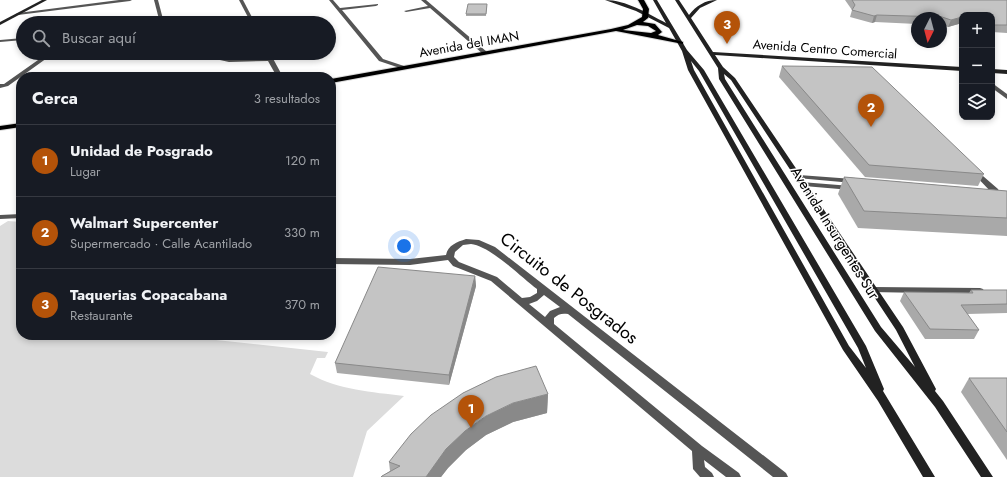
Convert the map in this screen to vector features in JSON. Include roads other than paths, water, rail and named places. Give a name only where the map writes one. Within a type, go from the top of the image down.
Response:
[{"type":"main road","points":[[0,24],[45,0]]},
{"type":"main road","points":[[607,0],[646,14],[671,27]]},
{"type":"main road","points":[[641,0],[646,14]]},
{"type":"main road","name":"Avenida Insurgentes Sur","points":[[655,0],[681,43],[691,70],[846,348],[882,398],[929,477]]},
{"type":"main road","name":"Avenida Insurgentes Sur","points":[[677,0],[721,68],[733,79],[900,329],[939,404]]},
{"type":"main road","points":[[689,18],[698,7],[715,0]]},
{"type":"main road","name":"Avenida del IMAN","points":[[336,80],[611,31],[636,23],[645,18],[646,14]]},
{"type":"main road","points":[[636,23],[656,27],[659,32],[653,35]]},
{"type":"main road","name":"Avenida del IMAN","points":[[611,31],[653,35],[681,43]]},
{"type":"main road","name":"Avenida Insurgentes Sur","points":[[685,51],[701,70],[863,348],[882,398]]},
{"type":"main road","name":"Avenida Centro Comercial","points":[[711,53],[864,66],[959,69]]},
{"type":"main road","name":"Avenida Insurgentes Sur","points":[[721,68],[722,79],[878,329],[939,404],[987,477]]},
{"type":"main road","points":[[995,71],[1007,72]]},
{"type":"main road","points":[[0,128],[16,126]]},
{"type":"street","points":[[18,14],[130,0]]},
{"type":"street","points":[[156,0],[160,16]]},
{"type":"street","points":[[241,0],[249,16]]},
{"type":"street","points":[[331,0],[381,60],[405,68]]},
{"type":"street","points":[[423,0],[485,54]]},
{"type":"street","points":[[339,10],[376,5]]},
{"type":"street","points":[[406,11],[431,7]]},
{"type":"street","points":[[0,41],[16,40]]},
{"type":"street","points":[[24,72],[41,60]]},
{"type":"street","points":[[271,60],[277,72]]},
{"type":"street","points":[[0,86],[6,85],[16,78]]},
{"type":"street","points":[[995,88],[1007,97]]},
{"type":"street","points":[[967,164],[998,192],[981,190]]},
{"type":"street","points":[[799,177],[860,185],[804,184]]},
{"type":"street","points":[[0,217],[16,216]]},
{"type":"street","name":"Circuito de Posgrados","points":[[450,257],[451,251],[461,242],[482,242],[541,287],[770,472],[782,477]]},
{"type":"street","points":[[336,261],[410,262],[450,257],[456,264],[494,279],[735,477]]},
{"type":"street","points":[[520,300],[529,301],[537,298],[541,293],[541,287]]},
{"type":"street","points":[[874,290],[992,291]]},
{"type":"street","points":[[549,324],[549,318],[554,313],[562,310],[571,311]]},
{"type":"street","points":[[698,448],[699,469],[708,477]]},
{"type":"place","name":"Taquerias Copacabana","points":[[727,44]]},
{"type":"place","name":"Walmart Supercenter","points":[[871,127]]},
{"type":"place","name":"Unidad de Posgrado","points":[[471,428]]}]
